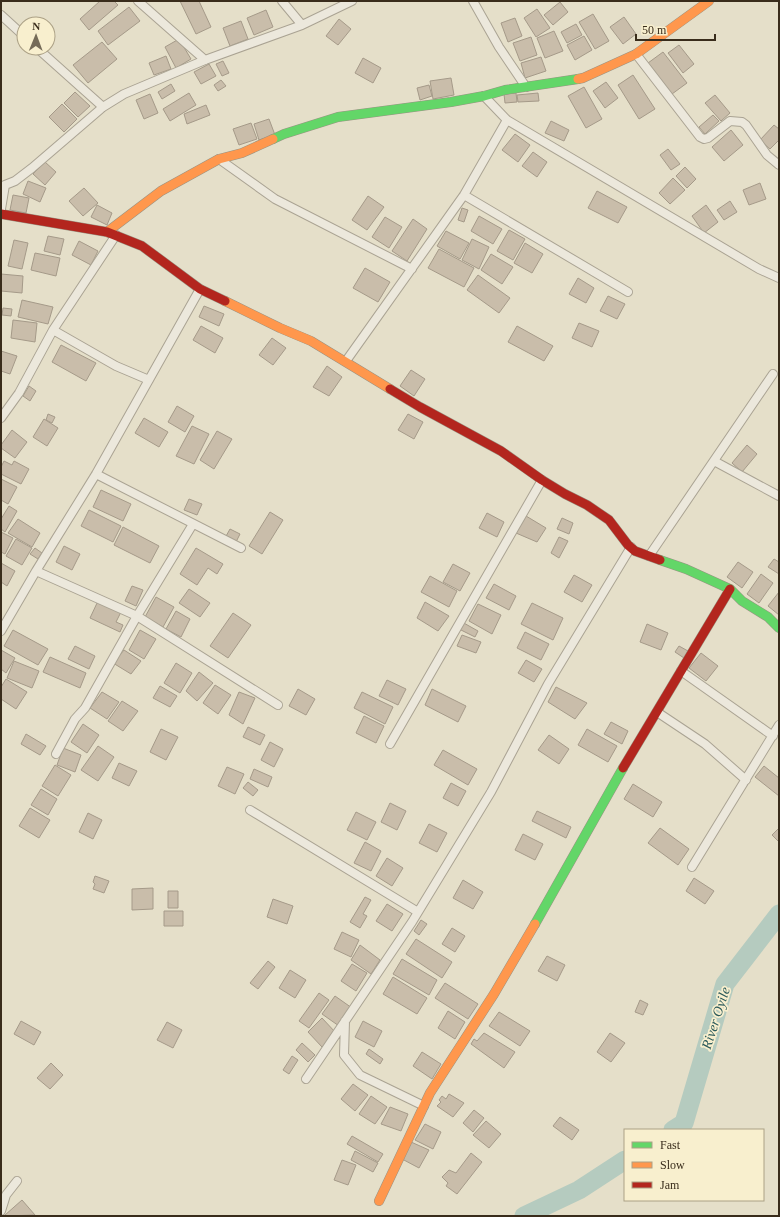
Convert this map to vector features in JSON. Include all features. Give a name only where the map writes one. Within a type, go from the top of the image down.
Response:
[{"type":"street","points":[[138,1],[205,60]]},
{"type":"street","points":[[282,1],[302,25]]},
{"type":"street","points":[[1,209],[3,183],[15,181],[103,107],[124,94],[205,60],[302,25],[352,1]]},
{"type":"street","points":[[473,1],[499,47],[526,87]]},
{"type":"street","points":[[107,232],[161,192],[219,159],[242,153],[284,134],[338,117],[484,96],[526,87],[583,78],[636,54],[709,1]]},
{"type":"street","points":[[1,15],[16,29]]},
{"type":"street","points":[[636,54],[700,137],[704,139],[708,138],[730,121],[742,122],[746,125],[767,155],[779,165]]},
{"type":"street","points":[[46,56],[103,107]]},
{"type":"street","points":[[484,96],[508,120],[759,269],[779,278]]},
{"type":"street","points":[[346,361],[464,195],[508,120]]},
{"type":"street","points":[[219,159],[275,199],[412,269]]},
{"type":"street","points":[[464,195],[628,292]]},
{"type":"street","points":[[1,214],[107,232],[142,246],[200,289],[280,328],[311,341],[420,407],[501,450],[542,480],[587,505],[609,520],[635,551],[686,569],[730,589],[742,601],[768,617],[779,628]]},
{"type":"street","points":[[1,418],[19,393],[53,330],[116,235]]},
{"type":"street","points":[[1,631],[36,570],[96,474],[200,289]]},
{"type":"street","points":[[53,330],[116,366],[150,380]]},
{"type":"street","points":[[649,556],[773,374]]},
{"type":"street","points":[[714,461],[779,496]]},
{"type":"street","points":[[96,474],[241,548]]},
{"type":"street","points":[[390,744],[542,480]]},
{"type":"street","points":[[56,754],[75,719],[85,708],[137,616],[193,524]]},
{"type":"street","points":[[306,1078],[418,912],[491,792],[548,684],[631,547]]},
{"type":"street","points":[[36,570],[137,616],[278,705]]},
{"type":"street","points":[[379,1201],[430,1093],[494,994],[551,898],[618,777],[730,589]]},
{"type":"street","points":[[681,671],[772,736]]},
{"type":"street","points":[[657,712],[705,744],[746,780]]},
{"type":"street","points":[[692,867],[779,725]]},
{"type":"street","points":[[250,810],[418,912]]},
{"type":"street","points":[[345,1021],[344,1054],[360,1075],[424,1106]]},
{"type":"street","points":[[1,1210],[6,1195],[17,1181]]},
{"type":"building","points":[[100,1],[114,1],[118,5],[89,30],[80,19]]},
{"type":"building","points":[[180,1],[199,1],[211,27],[196,34]]},
{"type":"building","points":[[560,2],[568,12],[553,25],[544,15]]},
{"type":"building","points":[[129,7],[140,21],[108,45],[98,31]]},
{"type":"building","points":[[537,9],[550,28],[536,37],[524,18]]},
{"type":"building","points":[[266,10],[273,27],[254,35],[247,18]]},
{"type":"building","points":[[593,14],[609,41],[595,49],[579,22]]},
{"type":"building","points":[[624,17],[636,34],[623,44],[610,27]]},
{"type":"building","points":[[515,18],[522,36],[508,42],[501,23]]},
{"type":"building","points":[[339,19],[351,29],[338,45],[326,36]]},
{"type":"building","points":[[241,21],[248,39],[230,46],[223,28]]},
{"type":"building","points":[[576,24],[582,35],[567,43],[561,32]]},
{"type":"building","points":[[554,31],[563,51],[545,58],[537,38]]},
{"type":"building","points":[[584,36],[592,50],[575,60],[567,45]]},
{"type":"building","points":[[531,37],[537,55],[520,61],[513,43]]},
{"type":"building","points":[[179,39],[191,59],[176,68],[165,47]]},
{"type":"building","points":[[102,42],[117,59],[88,83],[73,65]]},
{"type":"building","points":[[679,45],[694,64],[683,73],[668,53]]},
{"type":"building","points":[[663,52],[687,83],[672,94],[648,63]]},
{"type":"building","points":[[166,56],[171,69],[154,75],[149,63]]},
{"type":"building","points":[[541,57],[546,71],[525,78],[521,63]]},
{"type":"building","points":[[363,58],[381,68],[373,83],[355,73]]},
{"type":"building","points":[[223,61],[229,73],[222,76],[216,64]]},
{"type":"building","points":[[209,64],[216,76],[201,84],[194,72]]},
{"type":"building","points":[[633,75],[655,109],[639,119],[618,85]]},
{"type":"building","points":[[451,78],[454,95],[433,99],[430,81]]},
{"type":"building","points":[[221,80],[226,86],[218,91],[214,85]]},
{"type":"building","points":[[606,82],[618,98],[605,108],[593,91]]},
{"type":"building","points":[[171,84],[175,91],[162,99],[158,92]]},
{"type":"building","points":[[429,85],[432,96],[420,100],[417,88]]},
{"type":"building","points":[[584,87],[602,119],[586,128],[568,96]]},
{"type":"building","points":[[75,92],[90,106],[78,117],[64,103]]},
{"type":"building","points":[[189,93],[196,105],[170,121],[163,109]]},
{"type":"building","points":[[516,93],[517,102],[505,103],[504,94]]},
{"type":"building","points":[[538,93],[539,101],[518,102],[517,95]]},
{"type":"building","points":[[150,94],[158,113],[144,119],[136,100]]},
{"type":"building","points":[[715,95],[730,113],[721,121],[705,103]]},
{"type":"building","points":[[62,104],[77,119],[64,132],[49,117]]},
{"type":"building","points":[[206,105],[210,115],[187,124],[184,114]]},
{"type":"building","points":[[713,115],[719,121],[705,134],[699,127]]},
{"type":"building","points":[[269,119],[275,135],[259,140],[254,124]]},
{"type":"building","points":[[551,121],[569,130],[564,141],[545,133]]},
{"type":"building","points":[[251,123],[257,139],[239,145],[233,129]]},
{"type":"building","points":[[774,125],[779,129],[779,140],[770,149],[760,140]]},
{"type":"building","points":[[731,130],[743,145],[724,161],[712,147]]},
{"type":"building","points":[[515,134],[530,145],[518,162],[502,150]]},
{"type":"building","points":[[668,149],[680,164],[671,170],[660,155]]},
{"type":"building","points":[[533,152],[547,162],[537,177],[522,166]]},
{"type":"building","points":[[45,162],[56,172],[45,185],[33,174]]},
{"type":"building","points":[[685,167],[696,179],[687,188],[676,176]]},
{"type":"building","points":[[673,178],[685,190],[670,204],[659,193]]},
{"type":"building","points":[[28,181],[46,188],[40,202],[23,194]]},
{"type":"building","points":[[760,183],[766,199],[749,205],[743,190]]},
{"type":"building","points":[[84,188],[98,203],[83,216],[69,201]]},
{"type":"building","points":[[597,191],[627,207],[618,223],[588,208]]},
{"type":"building","points":[[13,195],[29,198],[26,213],[10,210]]},
{"type":"building","points":[[368,196],[384,207],[367,230],[352,220]]},
{"type":"building","points":[[730,201],[737,212],[724,220],[717,210]]},
{"type":"building","points":[[97,205],[112,213],[107,225],[91,217]]},
{"type":"building","points":[[706,205],[718,222],[704,233],[692,216]]},
{"type":"building","points":[[462,208],[468,210],[464,222],[458,220]]},
{"type":"building","points":[[479,216],[502,229],[493,244],[471,231]]},
{"type":"building","points":[[385,217],[402,227],[389,248],[372,237]]},
{"type":"building","points":[[413,219],[427,229],[407,261],[392,251]]},
{"type":"building","points":[[509,230],[525,239],[513,260],[497,251]]},
{"type":"building","points":[[446,231],[469,243],[460,259],[437,246]]},
{"type":"building","points":[[48,236],[64,239],[60,255],[44,251]]},
{"type":"building","points":[[472,239],[489,247],[479,269],[462,260]]},
{"type":"building","points":[[14,240],[28,243],[22,269],[8,266]]},
{"type":"building","points":[[79,241],[98,251],[91,265],[72,255]]},
{"type":"building","points":[[525,243],[543,254],[532,273],[514,263]]},
{"type":"building","points":[[439,249],[474,268],[464,287],[428,268]]},
{"type":"building","points":[[35,253],[60,258],[56,276],[31,270]]},
{"type":"building","points":[[491,254],[513,267],[502,284],[481,270]]},
{"type":"building","points":[[365,268],[390,282],[378,302],[353,288]]},
{"type":"building","points":[[1,274],[23,276],[22,293],[1,291]]},
{"type":"building","points":[[478,275],[510,298],[499,313],[467,290]]},
{"type":"building","points":[[578,278],[594,288],[586,303],[569,294]]},
{"type":"building","points":[[608,296],[625,304],[617,319],[600,311]]},
{"type":"building","points":[[22,300],[53,307],[48,324],[18,317]]},
{"type":"building","points":[[204,306],[224,314],[219,326],[199,317]]},
{"type":"building","points":[[3,308],[12,309],[11,316],[2,315]]},
{"type":"building","points":[[13,320],[37,323],[35,342],[11,338]]},
{"type":"building","points":[[579,323],[599,331],[592,347],[572,338]]},
{"type":"building","points":[[201,326],[223,338],[215,353],[193,340]]},
{"type":"building","points":[[517,326],[553,346],[544,361],[508,342]]},
{"type":"building","points":[[272,338],[286,348],[273,365],[259,355]]},
{"type":"building","points":[[61,345],[96,363],[86,381],[52,362]]},
{"type":"building","points":[[1,351],[17,356],[10,374],[1,371]]},
{"type":"building","points":[[327,366],[342,377],[329,396],[313,387]]},
{"type":"building","points":[[411,370],[425,379],[414,396],[400,386]]},
{"type":"building","points":[[29,386],[36,391],[30,401],[23,396]]},
{"type":"building","points":[[177,406],[194,416],[185,432],[168,422]]},
{"type":"building","points":[[48,414],[55,417],[52,423],[46,420]]},
{"type":"building","points":[[408,414],[423,422],[414,439],[398,430]]},
{"type":"building","points":[[144,418],[168,432],[159,447],[135,433]]},
{"type":"building","points":[[44,419],[58,428],[47,446],[33,437]]},
{"type":"building","points":[[192,426],[209,434],[194,464],[176,456]]},
{"type":"building","points":[[12,430],[27,442],[15,458],[1,448],[1,445]]},
{"type":"building","points":[[217,431],[232,439],[214,469],[200,460]]},
{"type":"building","points":[[747,445],[757,454],[742,472],[732,463]]},
{"type":"building","points":[[4,461],[12,465],[14,461],[29,469],[21,484],[1,474],[1,467]]},
{"type":"building","points":[[1,479],[17,487],[8,504],[1,500]]},
{"type":"building","points":[[101,490],[131,504],[123,521],[93,507]]},
{"type":"building","points":[[189,499],[202,504],[197,515],[184,510]]},
{"type":"building","points":[[9,506],[17,511],[5,532],[1,529],[1,519]]},
{"type":"building","points":[[89,510],[121,526],[113,542],[81,526]]},
{"type":"building","points":[[270,512],[283,520],[262,554],[249,546]]},
{"type":"building","points":[[487,513],[504,522],[497,537],[479,528]]},
{"type":"building","points":[[526,516],[546,528],[537,542],[516,533]]},
{"type":"building","points":[[562,518],[573,523],[569,534],[557,529]]},
{"type":"building","points":[[18,519],[40,533],[32,547],[8,533]]},
{"type":"building","points":[[123,527],[159,546],[150,563],[114,545]]},
{"type":"building","points":[[230,529],[240,534],[235,544],[225,538]]},
{"type":"building","points":[[1,532],[13,538],[5,554],[1,552]]},
{"type":"building","points":[[559,537],[568,541],[559,558],[551,553]]},
{"type":"building","points":[[16,539],[32,548],[22,565],[6,556]]},
{"type":"building","points":[[64,546],[80,554],[72,570],[56,562]]},
{"type":"building","points":[[35,548],[42,553],[38,559],[30,554]]},
{"type":"building","points":[[196,548],[223,564],[217,574],[208,568],[197,585],[180,574]]},
{"type":"building","points":[[774,559],[779,562],[779,574],[768,567]]},
{"type":"building","points":[[738,562],[753,572],[742,588],[727,577]]},
{"type":"building","points":[[1,563],[15,571],[7,586],[1,582]]},
{"type":"building","points":[[453,564],[470,573],[460,591],[443,582]]},
{"type":"building","points":[[761,574],[773,583],[759,603],[747,594]]},
{"type":"building","points":[[574,575],[592,585],[582,602],[564,592]]},
{"type":"building","points":[[430,576],[457,591],[449,607],[421,592]]},
{"type":"building","points":[[494,584],[516,596],[509,610],[486,598]]},
{"type":"building","points":[[132,586],[143,590],[136,606],[125,601]]},
{"type":"building","points":[[189,589],[210,603],[200,617],[179,603]]},
{"type":"building","points":[[779,592],[779,615],[768,606]]},
{"type":"building","points":[[156,597],[174,607],[163,627],[145,617]]},
{"type":"building","points":[[98,601],[121,612],[116,622],[123,625],[120,632],[90,618]]},
{"type":"building","points":[[425,602],[449,616],[438,631],[417,618]]},
{"type":"building","points":[[532,603],[563,618],[553,640],[521,624]]},
{"type":"building","points":[[478,604],[501,615],[492,634],[469,621]]},
{"type":"building","points":[[176,611],[190,619],[181,637],[166,629]]},
{"type":"building","points":[[233,613],[251,625],[228,658],[210,646]]},
{"type":"building","points":[[462,622],[478,631],[475,637],[459,629]]},
{"type":"building","points":[[647,624],[668,633],[661,650],[640,642]]},
{"type":"building","points":[[13,630],[48,649],[38,665],[4,646]]},
{"type":"building","points":[[140,630],[156,639],[144,659],[129,650]]},
{"type":"building","points":[[525,632],[549,644],[541,660],[517,648]]},
{"type":"building","points":[[462,635],[481,642],[476,653],[457,646]]},
{"type":"building","points":[[75,646],[95,656],[89,669],[68,659]]},
{"type":"building","points":[[679,646],[688,651],[684,658],[675,652]]},
{"type":"building","points":[[1,650],[15,658],[6,673],[1,669]]},
{"type":"building","points":[[124,650],[141,661],[131,674],[113,663]]},
{"type":"building","points":[[701,653],[718,666],[706,681],[689,668]]},
{"type":"building","points":[[50,657],[86,673],[80,688],[43,672]]},
{"type":"building","points":[[526,660],[542,669],[534,682],[518,673]]},
{"type":"building","points":[[14,661],[39,671],[32,688],[7,678]]},
{"type":"building","points":[[176,663],[192,673],[180,693],[164,683]]},
{"type":"building","points":[[199,672],[213,683],[197,701],[186,691]]},
{"type":"building","points":[[6,679],[27,692],[16,709],[1,699],[1,687]]},
{"type":"building","points":[[387,680],[406,689],[398,705],[379,696]]},
{"type":"building","points":[[215,685],[231,695],[218,714],[203,703]]},
{"type":"building","points":[[160,686],[177,696],[170,707],[153,698]]},
{"type":"building","points":[[556,687],[587,703],[575,719],[548,702]]},
{"type":"building","points":[[298,689],[315,699],[306,715],[289,706]]},
{"type":"building","points":[[432,689],[466,706],[458,722],[425,705]]},
{"type":"building","points":[[102,692],[119,702],[107,719],[90,708]]},
{"type":"building","points":[[239,692],[255,698],[243,724],[229,715]]},
{"type":"building","points":[[362,692],[393,707],[385,724],[354,708]]},
{"type":"building","points":[[122,701],[138,711],[123,731],[108,721]]},
{"type":"building","points":[[364,716],[384,726],[376,743],[356,733]]},
{"type":"building","points":[[611,722],[628,731],[622,744],[604,734]]},
{"type":"building","points":[[83,724],[99,735],[87,753],[71,742]]},
{"type":"building","points":[[248,727],[265,735],[260,745],[243,737]]},
{"type":"building","points":[[161,729],[178,737],[166,760],[150,752]]},
{"type":"building","points":[[587,729],[617,746],[608,762],[578,745]]},
{"type":"building","points":[[26,734],[46,746],[40,755],[21,744]]},
{"type":"building","points":[[549,735],[569,749],[559,764],[538,750]]},
{"type":"building","points":[[270,742],[283,749],[274,767],[261,760]]},
{"type":"building","points":[[98,746],[114,757],[98,781],[81,770]]},
{"type":"building","points":[[63,748],[81,755],[75,772],[57,765]]},
{"type":"building","points":[[443,750],[477,769],[468,785],[434,765]]},
{"type":"building","points":[[119,763],[137,771],[129,786],[112,778]]},
{"type":"building","points":[[55,765],[71,775],[58,796],[42,786]]},
{"type":"building","points":[[764,766],[779,778],[779,796],[755,777]]},
{"type":"building","points":[[227,767],[244,774],[235,794],[218,786]]},
{"type":"building","points":[[254,769],[272,777],[268,787],[250,779]]},
{"type":"building","points":[[248,782],[258,790],[253,796],[243,788]]},
{"type":"building","points":[[451,783],[466,791],[458,806],[443,798]]},
{"type":"building","points":[[633,784],[662,802],[653,817],[624,799]]},
{"type":"building","points":[[41,789],[57,799],[48,815],[31,805]]},
{"type":"building","points":[[390,803],[406,811],[397,830],[381,822]]},
{"type":"building","points":[[30,808],[50,820],[39,838],[19,826]]},
{"type":"building","points":[[537,811],[571,827],[566,838],[532,821]]},
{"type":"building","points":[[356,812],[376,822],[367,840],[347,830]]},
{"type":"building","points":[[88,813],[102,820],[93,839],[79,832]]},
{"type":"building","points":[[429,824],[447,833],[437,852],[419,843]]},
{"type":"building","points":[[660,828],[689,849],[678,865],[648,843]]},
{"type":"building","points":[[779,828],[779,842],[772,835]]},
{"type":"building","points":[[523,834],[543,844],[535,860],[515,850]]},
{"type":"building","points":[[365,842],[381,851],[371,871],[354,863]]},
{"type":"building","points":[[387,858],[403,868],[392,886],[376,876]]},
{"type":"building","points":[[95,876],[109,881],[104,893],[93,889],[95,884],[93,882]]},
{"type":"building","points":[[694,878],[714,891],[705,904],[686,891]]},
{"type":"building","points":[[463,880],[483,892],[473,909],[453,898]]},
{"type":"building","points":[[153,888],[153,909],[132,910],[132,889]]},
{"type":"building","points":[[168,891],[178,891],[178,908],[168,908]]},
{"type":"building","points":[[365,897],[371,900],[363,914],[367,916],[360,928],[350,922]]},
{"type":"building","points":[[273,899],[293,906],[287,924],[267,917]]},
{"type":"building","points":[[387,904],[403,914],[392,931],[376,921]]},
{"type":"building","points":[[164,911],[183,911],[183,926],[164,926]]},
{"type":"building","points":[[421,920],[427,924],[419,935],[414,931]]},
{"type":"building","points":[[452,928],[465,936],[455,952],[442,944]]},
{"type":"building","points":[[342,932],[359,940],[351,957],[334,949]]},
{"type":"building","points":[[416,939],[452,962],[442,978],[406,954]]},
{"type":"building","points":[[360,945],[380,960],[371,974],[351,960]]},
{"type":"building","points":[[547,956],[565,965],[557,981],[538,971]]},
{"type":"building","points":[[402,959],[437,980],[429,995],[393,974]]},
{"type":"building","points":[[268,961],[275,967],[258,989],[250,983]]},
{"type":"building","points":[[352,964],[367,973],[356,991],[341,981]]},
{"type":"building","points":[[290,970],[306,980],[295,998],[279,988]]},
{"type":"building","points":[[393,977],[427,998],[417,1014],[383,994]]},
{"type":"building","points":[[445,983],[478,1004],[468,1019],[435,998]]},
{"type":"building","points":[[319,993],[329,1000],[309,1028],[299,1021]]},
{"type":"building","points":[[335,996],[352,1008],[339,1026],[322,1014]]},
{"type":"building","points":[[640,1000],[648,1004],[643,1015],[635,1012]]},
{"type":"building","points":[[448,1011],[465,1022],[455,1039],[438,1028]]},
{"type":"building","points":[[499,1012],[530,1031],[520,1046],[489,1026]]},
{"type":"building","points":[[322,1018],[336,1033],[322,1047],[308,1032]]},
{"type":"building","points":[[21,1021],[41,1032],[34,1045],[14,1034]]},
{"type":"building","points":[[363,1021],[382,1031],[374,1047],[355,1037]]},
{"type":"building","points":[[167,1022],[182,1030],[173,1048],[157,1040]]},
{"type":"building","points":[[484,1033],[515,1052],[504,1068],[471,1044],[474,1039],[477,1041]]},
{"type":"building","points":[[610,1033],[625,1043],[611,1062],[597,1052]]},
{"type":"building","points":[[302,1043],[315,1055],[308,1062],[296,1050]]},
{"type":"building","points":[[369,1049],[383,1059],[380,1064],[366,1054]]},
{"type":"building","points":[[422,1052],[441,1064],[432,1079],[413,1066]]},
{"type":"building","points":[[292,1056],[298,1060],[289,1074],[283,1070]]},
{"type":"building","points":[[51,1063],[63,1075],[50,1089],[37,1078]]},
{"type":"building","points":[[353,1084],[368,1095],[355,1111],[341,1099]]},
{"type":"building","points":[[449,1094],[464,1103],[453,1117],[437,1106],[441,1102],[439,1100],[442,1096],[446,1099]]},
{"type":"building","points":[[371,1096],[387,1107],[375,1124],[359,1114]]},
{"type":"building","points":[[390,1107],[408,1114],[401,1131],[381,1124]]},
{"type":"building","points":[[474,1110],[484,1118],[473,1132],[463,1123]]},
{"type":"building","points":[[560,1117],[579,1130],[572,1140],[553,1126]]},
{"type":"building","points":[[486,1121],[501,1134],[489,1148],[473,1135]]},
{"type":"building","points":[[425,1124],[441,1132],[433,1149],[415,1140]]},
{"type":"building","points":[[352,1136],[383,1154],[378,1162],[347,1144]]},
{"type":"building","points":[[411,1142],[429,1150],[419,1168],[402,1159]]},
{"type":"building","points":[[355,1151],[378,1163],[373,1172],[351,1160]]},
{"type":"building","points":[[471,1153],[482,1162],[457,1194],[446,1186],[448,1183],[442,1177],[449,1170],[456,1173]]},
{"type":"building","points":[[342,1160],[356,1165],[348,1185],[334,1180]]},
{"type":"building","points":[[22,1200],[35,1215],[5,1216],[5,1215]]},
{"type":"waterway","name":"River Oyile","points":[[675,1129],[684,1123],[725,984],[779,914]]},
{"type":"waterway","name":"River Oyile","points":[[524,1216],[579,1190],[624,1161]]},
{"type":"traffic: fast","points":[[273,139],[284,134],[338,117],[451,102],[484,96],[505,90],[578,79]]},
{"type":"traffic: fast","points":[[660,560],[686,569],[730,589],[742,601],[768,617],[779,628]]},
{"type":"traffic: fast","points":[[535,924],[623,768]]},
{"type":"traffic: slow","points":[[578,79],[636,54],[709,1]]},
{"type":"traffic: slow","points":[[107,232],[161,191],[219,159],[242,153],[273,139]]},
{"type":"traffic: slow","points":[[225,301],[280,328],[311,341],[390,389]]},
{"type":"traffic: slow","points":[[379,1201],[430,1093],[494,994],[535,924]]},
{"type":"traffic: jam","points":[[1,214],[107,232],[142,246],[200,289],[225,301]]},
{"type":"traffic: jam","points":[[390,389],[501,451],[542,480],[587,505],[609,520],[628,545],[635,551],[660,560]]},
{"type":"traffic: jam","points":[[623,768],[730,589]]}]
